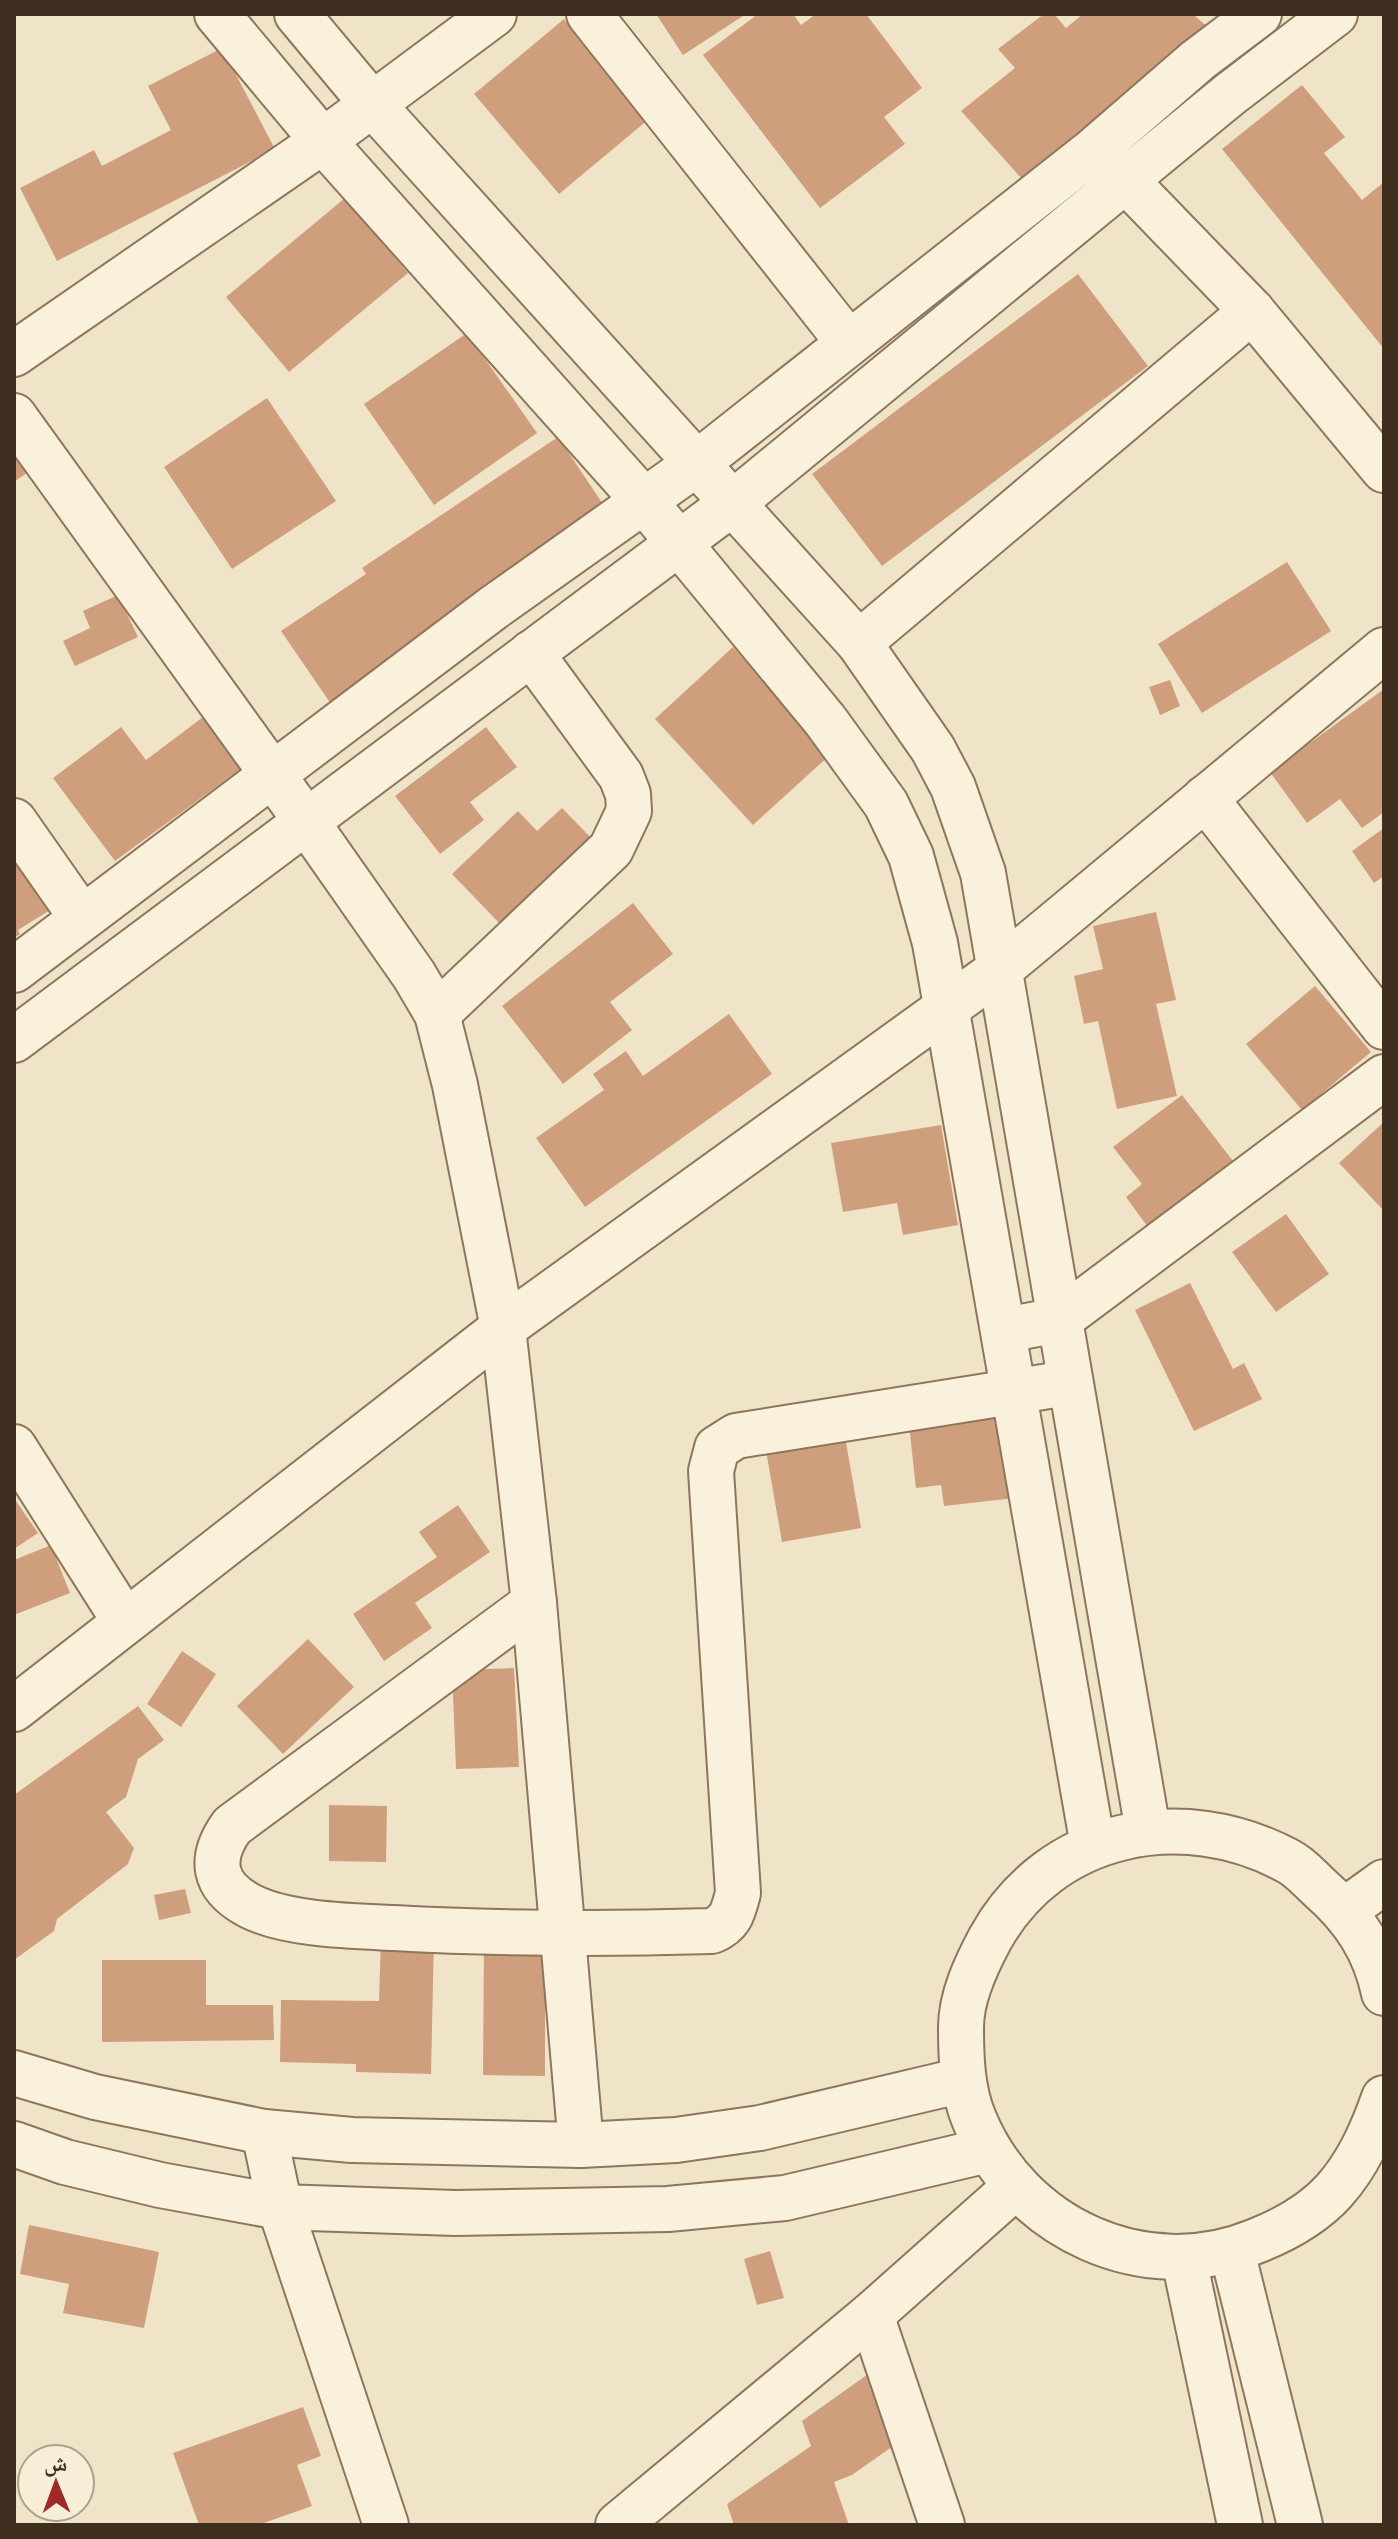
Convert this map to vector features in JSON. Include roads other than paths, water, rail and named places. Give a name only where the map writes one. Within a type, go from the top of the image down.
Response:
[{"type":"street","points":[[217,14],[323,141],[645,502],[825,720],[886,804],[911,856],[925,902],[946,1009],[1005,1330],[1093,1846]]},
{"type":"street","points":[[297,14],[373,105],[859,643],[933,749],[953,787],[983,873],[1068,1383],[1148,1831]]},
{"type":"street","points":[[17,344],[323,141],[494,14]]},
{"type":"street","points":[[589,14],[848,342]]},
{"type":"street","points":[[14,970],[493,608],[696,464],[1094,150],[1198,60],[1259,14]]},
{"type":"street","points":[[14,1040],[734,502],[1126,179],[1335,14]]},
{"type":"street","points":[[1094,150],[1126,179],[1252,311],[1384,470]]},
{"type":"street","points":[[859,643],[1252,311]]},
{"type":"street","points":[[14,416],[306,821],[414,975],[437,1014],[455,1085],[503,1328],[534,1603],[581,2145]]},
{"type":"street","points":[[14,1709],[124,1620],[503,1328],[999,970],[1384,650]]},
{"type":"street","points":[[437,1014],[611,849],[629,811],[628,794],[621,776],[531,653]]},
{"type":"street","points":[[1205,798],[1384,1027]]},
{"type":"street","points":[[14,821],[82,918]]},
{"type":"street","points":[[1005,1330],[1059,1320],[1384,1077]]},
{"type":"street","points":[[534,1603],[232,1826],[220,1843],[216,1858],[219,1876],[232,1892],[249,1905],[271,1914],[341,1925],[565,1935],[712,1931],[725,1925],[733,1913],[738,1893],[711,1471],[717,1448],[736,1436],[1068,1383]]},
{"type":"street","points":[[14,1447],[124,1620]]},
{"type":"street","points":[[1382,1978],[1365,1939],[1345,1910],[1290,1862],[1221,1834],[1148,1831],[1093,1846],[1043,1875],[1003,1916],[975,1967],[961,2023],[963,2080],[973,2116],[988,2150],[1015,2187],[1063,2228],[1122,2252],[1184,2259],[1232,2251],[1287,2229],[1333,2192],[1367,2144],[1384,2098]]},
{"type":"street","points":[[1345,1910],[1384,1882]]},
{"type":"street","points":[[14,2073],[95,2097],[264,2132],[352,2140],[581,2145],[676,2140],[760,2128],[963,2080]]},
{"type":"street","points":[[264,2132],[280,2207],[386,2525]]},
{"type":"street","points":[[14,2144],[65,2162],[160,2185],[280,2207],[455,2213],[668,2209],[785,2198],[988,2150]]},
{"type":"street","points":[[618,2525],[660,2510],[1015,2187]]},
{"type":"street","points":[[1232,2251],[1300,2525]]},
{"type":"street","points":[[1184,2259],[1240,2525]]},
{"type":"street","points":[[871,2315],[942,2525]]}]
